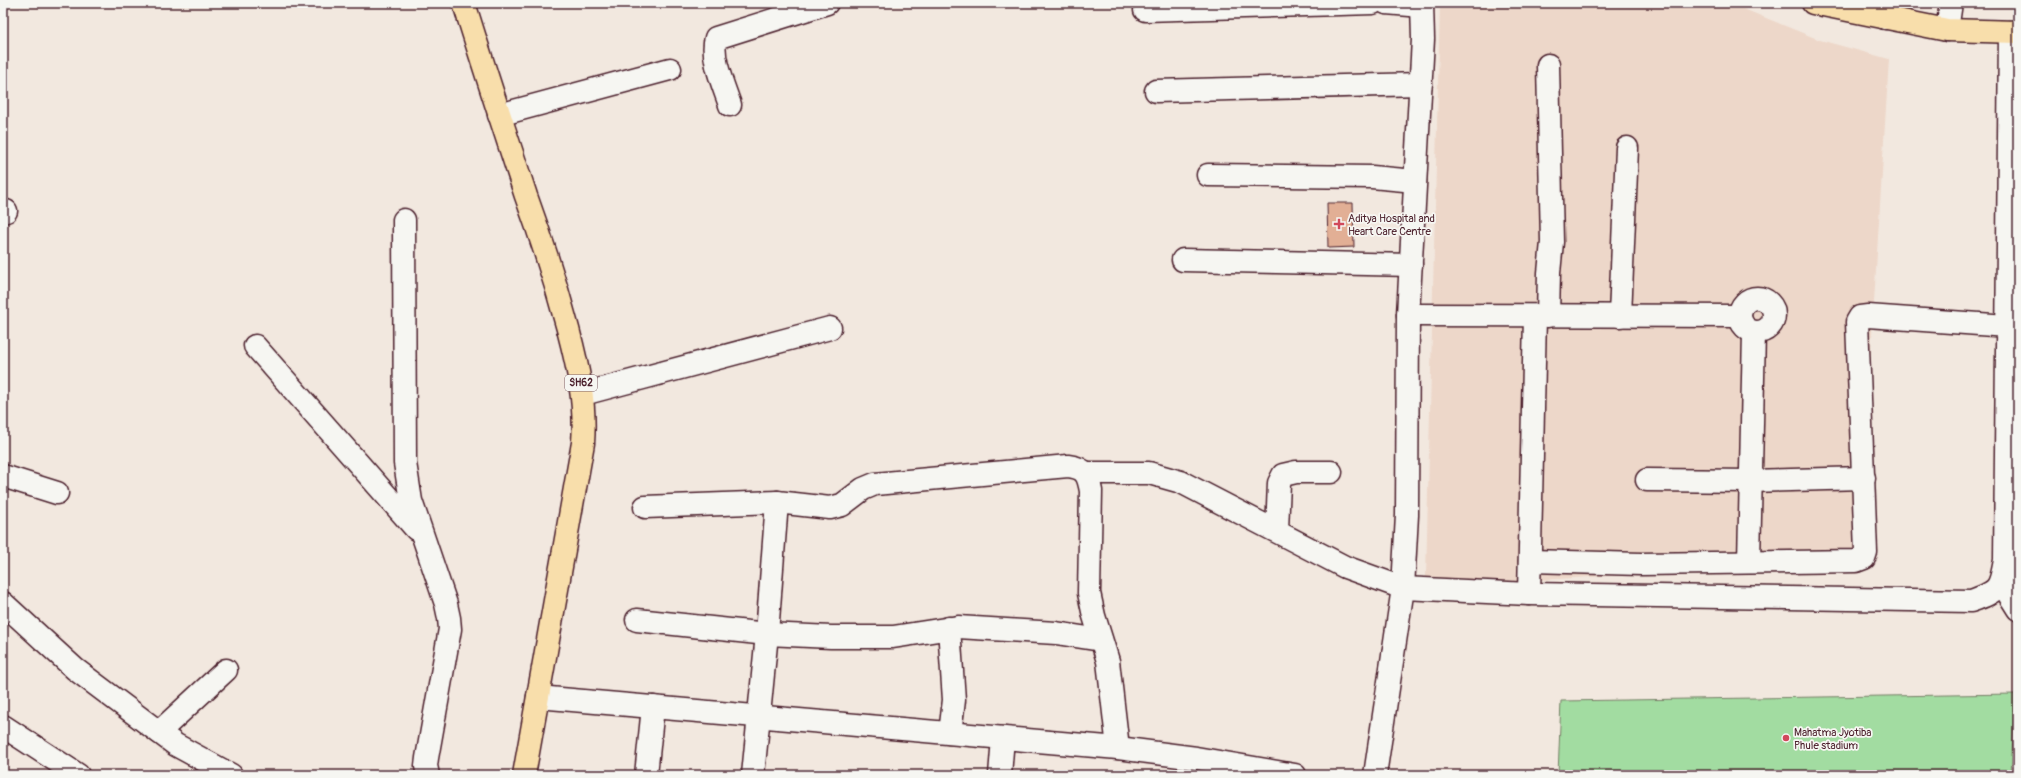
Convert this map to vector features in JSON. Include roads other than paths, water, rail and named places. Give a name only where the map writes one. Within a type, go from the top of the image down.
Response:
[{"type":"main road","name":"SH62","points":[[464,3],[499,115],[556,284],[583,394],[585,421],[583,443],[524,775]]},
{"type":"main road","points":[[1813,3],[1887,10],[1947,30],[2014,32]]},
{"type":"street","points":[[730,106],[713,46],[716,38],[827,3]]},
{"type":"street","points":[[1145,10],[1373,3]]},
{"type":"street","points":[[1375,775],[1394,585],[1407,515],[1408,315],[1423,38],[1422,4],[1386,3]]},
{"type":"street","points":[[1947,30],[1951,3]]},
{"type":"street","points":[[1085,473],[1130,472],[1167,476],[1277,530],[1345,567],[1394,585],[1529,594],[1971,601],[1992,594],[2001,582],[2005,560],[2012,489],[2012,385],[2007,326],[2014,32]]},
{"type":"street","points":[[1529,594],[1541,316],[1549,273],[1552,242],[1548,66]]},
{"type":"street","points":[[499,115],[670,69]]},
{"type":"street","points":[[1156,91],[1421,84]]},
{"type":"street","points":[[1620,316],[1627,148]]},
{"type":"street","points":[[1208,175],[1372,177],[1415,181]]},
{"type":"street","points":[[404,220],[405,463],[411,501],[446,604],[450,629],[427,758],[426,766],[428,775]]},
{"type":"street","points":[[1183,260],[1410,265]]},
{"type":"street","points":[[1757,298],[1768,302],[1773,311],[1773,322],[1766,330],[1754,332],[1744,327],[1740,316],[1743,306],[1747,302],[1757,298]]},
{"type":"street","points":[[1408,315],[1740,316]]},
{"type":"street","points":[[1530,561],[1642,564],[1856,561],[1864,558],[1866,552],[1864,478],[1857,322],[1860,317],[1868,316],[2007,326]]},
{"type":"street","points":[[583,394],[830,328]]},
{"type":"street","points":[[1749,562],[1754,332]]},
{"type":"street","points":[[255,346],[422,536]]},
{"type":"street","points":[[645,507],[777,502],[830,508],[842,505],[863,489],[875,484],[1068,466],[1079,468],[1085,473],[1089,480],[1091,491],[1089,593],[1108,661],[1112,684],[1118,748]]},
{"type":"street","points":[[1277,530],[1279,483],[1283,476],[1296,472],[1331,472]]},
{"type":"street","points":[[3,476],[57,493]]},
{"type":"street","points":[[1647,480],[1751,481],[1864,478]]},
{"type":"street","points":[[753,775],[767,634],[777,502]]},
{"type":"street","points":[[2001,582],[2018,609]]},
{"type":"street","points":[[3,603],[75,669],[176,744],[231,775]]},
{"type":"street","points":[[636,620],[767,634],[830,637],[893,636],[949,628],[1044,632],[1101,640]]},
{"type":"street","points":[[949,628],[954,700],[950,733]]},
{"type":"street","points":[[159,732],[226,670]]},
{"type":"street","points":[[538,697],[1118,748],[1196,758],[1295,775]]},
{"type":"street","points":[[646,775],[653,707]]},
{"type":"street","points":[[3,726],[78,775]]},
{"type":"street","points":[[1000,775],[1003,738]]},
{"type":"place","name":"Aditya Hospital and Heart Care Centre","points":[[1339,224]]},
{"type":"place","name":"Mahatma Jyotiba Phule stadium","points":[[1786,738]]}]
